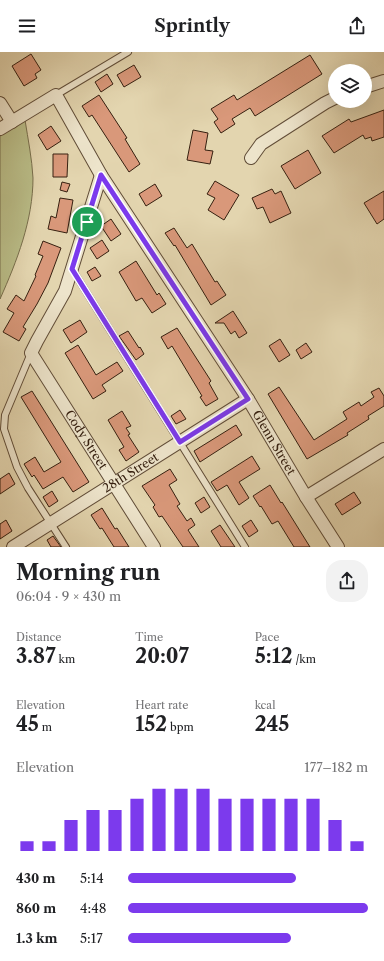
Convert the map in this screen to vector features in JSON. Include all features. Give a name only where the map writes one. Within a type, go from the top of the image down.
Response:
[{"type":"street","points":[[372,85],[384,81]]},
{"type":"street","points":[[0,129],[56,95]]},
{"type":"street","name":"Glenn Street","points":[[56,95],[101,175],[248,399],[306,497],[338,547]]},
{"type":"street","points":[[251,158],[261,144],[328,102]]},
{"type":"street","points":[[0,103],[12,122]]},
{"type":"street","points":[[31,353],[65,292],[101,175]]},
{"type":"street","name":"Cody Street","points":[[31,353],[154,547]]},
{"type":"street","name":"28th Street","points":[[13,547],[248,399]]},
{"type":"street","points":[[306,497],[384,449]]},
{"type":"lane","points":[[56,95],[128,52]]},
{"type":"lane","points":[[72,269],[245,547]]},
{"type":"lane","points":[[31,353],[5,415],[4,429],[17,467],[28,488],[66,547]]},
{"type":"green space","points":[[25,120],[33,178],[30,209],[18,255],[0,299],[0,136]]},
{"type":"building","points":[[31,54],[41,70],[35,74],[37,78],[24,86],[12,66]]},
{"type":"building","points":[[310,55],[322,74],[255,116],[250,108],[232,119],[235,124],[221,133],[214,122],[218,119],[211,109],[234,95],[237,100]]},
{"type":"building","points":[[134,65],[141,77],[124,87],[117,75]]},
{"type":"building","points":[[107,74],[113,84],[101,92],[95,82]]},
{"type":"building","points":[[99,95],[127,138],[125,139],[140,164],[129,172],[92,115],[89,117],[82,106]]},
{"type":"building","points":[[384,110],[384,137],[372,141],[371,137],[365,139],[363,135],[334,153],[322,136],[349,119],[351,122]]},
{"type":"building","points":[[51,126],[61,141],[47,150],[38,135]]},
{"type":"building","points":[[193,130],[208,133],[205,150],[213,151],[210,164],[187,160]]},
{"type":"building","points":[[308,150],[321,173],[295,189],[281,166]]},
{"type":"building","points":[[53,154],[68,154],[67,177],[53,177]]},
{"type":"building","points":[[215,181],[239,195],[224,220],[208,210],[215,198],[207,194]]},
{"type":"building","points":[[62,182],[70,184],[67,192],[60,190]]},
{"type":"building","points":[[155,184],[162,196],[146,206],[139,194]]},
{"type":"building","points":[[272,189],[275,194],[281,191],[291,213],[270,223],[263,207],[257,209],[252,198]]},
{"type":"building","points":[[384,191],[384,219],[377,224],[364,203]]},
{"type":"building","points":[[60,198],[73,200],[67,233],[48,229],[51,216],[56,218]]},
{"type":"building","points":[[111,219],[121,234],[111,241],[101,226]]},
{"type":"building","points":[[174,228],[187,248],[192,244],[215,282],[217,281],[226,295],[211,305],[175,245],[174,246],[165,233]]},
{"type":"building","points":[[102,240],[109,251],[97,259],[90,248]]},
{"type":"building","points":[[43,241],[61,248],[48,283],[23,327],[26,329],[19,341],[3,332],[14,313],[7,309],[16,295],[24,301],[36,276],[35,275],[43,256],[38,254]]},
{"type":"building","points":[[136,261],[157,295],[159,293],[166,304],[152,313],[142,298],[136,301],[119,272]]},
{"type":"building","points":[[95,267],[101,276],[92,281],[87,272]]},
{"type":"building","points":[[233,311],[247,333],[239,338],[235,331],[231,334],[224,323],[215,323]]},
{"type":"building","points":[[80,320],[87,332],[71,343],[63,330]]},
{"type":"building","points":[[177,328],[211,381],[209,383],[218,399],[206,406],[200,397],[202,396],[172,346],[168,349],[161,337]]},
{"type":"building","points":[[128,331],[144,354],[136,360],[119,336]]},
{"type":"building","points":[[280,339],[290,355],[279,362],[269,346]]},
{"type":"building","points":[[306,343],[312,352],[301,359],[296,350]]},
{"type":"building","points":[[78,345],[96,375],[117,362],[123,371],[102,385],[106,391],[93,399],[65,353]]},
{"type":"building","points":[[279,387],[314,440],[347,419],[343,412],[359,402],[361,406],[374,397],[371,392],[379,388],[384,396],[384,406],[368,416],[369,419],[347,433],[348,435],[307,459],[268,394]]},
{"type":"building","points":[[32,391],[89,482],[73,492],[63,477],[43,489],[34,475],[32,477],[24,464],[35,457],[44,472],[61,462],[21,397]]},
{"type":"building","points":[[180,410],[186,419],[176,424],[171,416]]},
{"type":"building","points":[[122,411],[131,426],[126,428],[130,434],[128,435],[139,452],[126,461],[119,450],[124,447],[108,420]]},
{"type":"building","points":[[236,425],[242,435],[200,462],[194,451]]},
{"type":"building","points":[[252,456],[260,469],[239,482],[249,498],[239,505],[227,485],[217,491],[211,482]]},
{"type":"building","points":[[170,469],[177,480],[169,485],[180,504],[177,506],[187,521],[191,518],[195,525],[188,530],[199,547],[183,547],[162,516],[159,517],[153,507],[155,505],[142,486]]},
{"type":"building","points":[[9,473],[15,484],[0,494],[0,479]]},
{"type":"building","points":[[270,485],[310,547],[294,547],[278,521],[272,524],[261,506],[260,507],[253,496]]},
{"type":"building","points":[[52,491],[58,501],[49,507],[43,497]]},
{"type":"building","points":[[354,492],[361,503],[342,515],[335,504]]},
{"type":"building","points":[[204,497],[210,507],[201,513],[195,503]]},
{"type":"building","points":[[102,508],[115,529],[117,528],[129,547],[114,547],[102,528],[100,529],[91,515]]},
{"type":"building","points":[[6,520],[12,531],[0,539],[0,524]]},
{"type":"building","points":[[251,520],[258,531],[249,537],[242,526]]},
{"type":"building","points":[[220,525],[235,547],[221,547],[211,531]]},
{"type":"building","points":[[53,536],[61,547],[51,547],[47,540]]},
{"type":"route","points":[[101,175],[248,399],[180,442],[72,269],[87,222],[101,175]]}]
